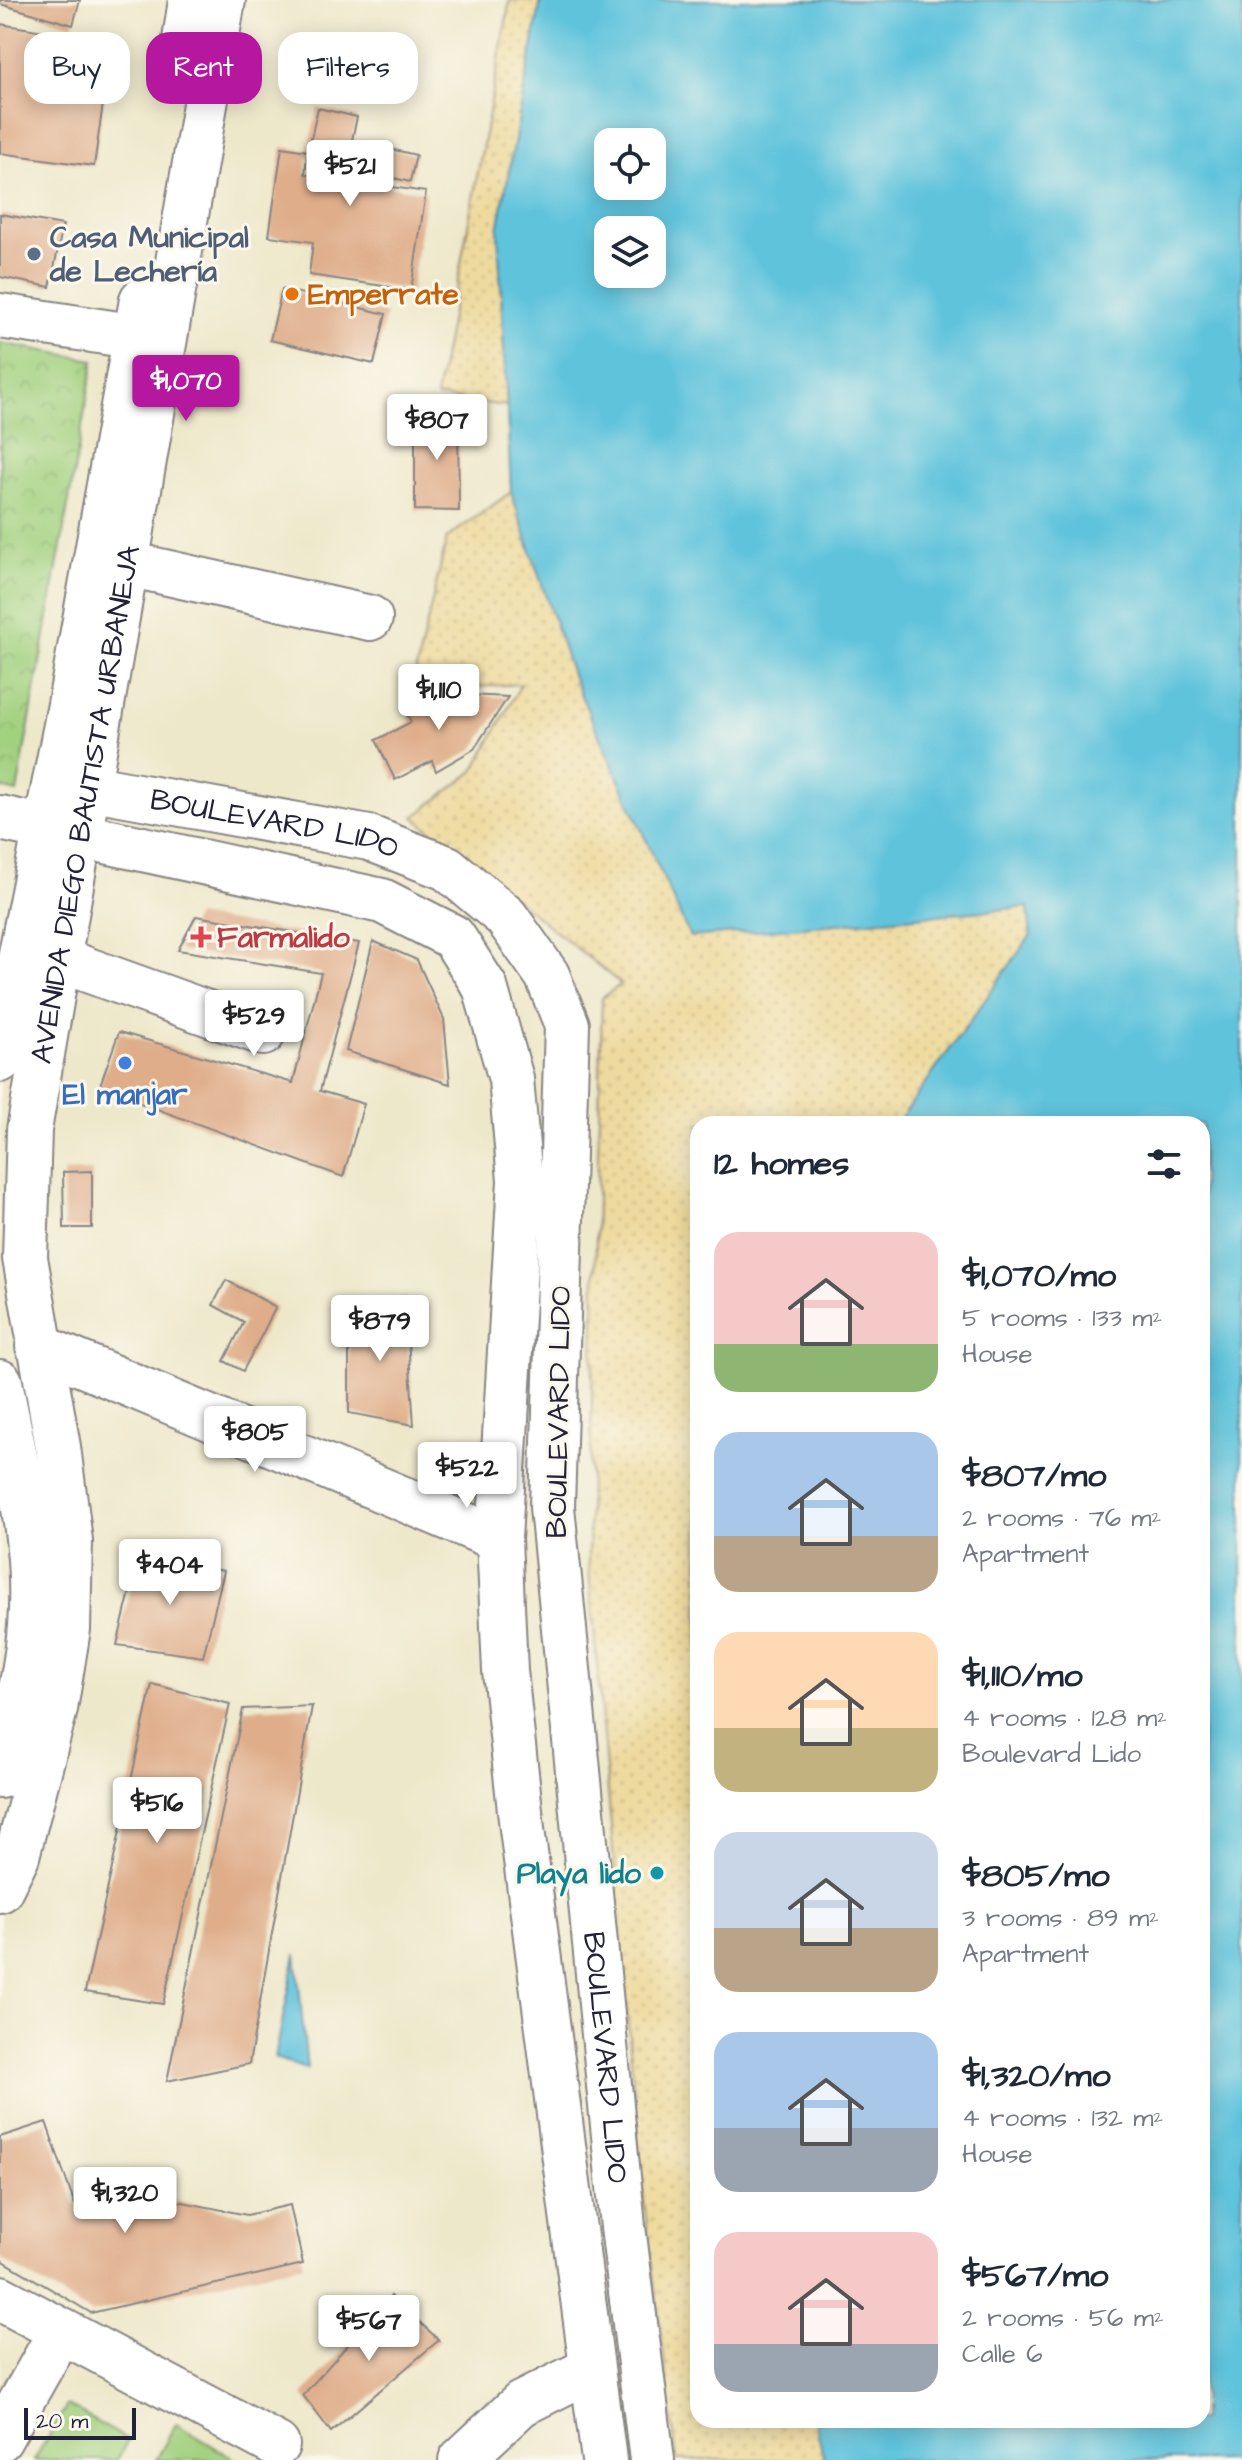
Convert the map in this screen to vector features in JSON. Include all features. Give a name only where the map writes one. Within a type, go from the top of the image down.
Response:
[{"type":"street","name":"AVENIDA DIEGO BAUTISTA URBANEJA","points":[[0,1890],[17,1856],[55,1709],[68,1629],[70,1541],[58,1447],[25,1258],[29,1130],[57,959],[63,832],[88,787],[128,564],[150,339],[191,0]]},
{"type":"street","name":"AVENIDA DIEGO BAUTISTA URBANEJA","points":[[0,1060],[63,832],[150,339],[223,0]]},
{"type":"street","points":[[0,316],[150,339]]},
{"type":"street","points":[[128,564],[370,618]]},
{"type":"street","name":"BOULEVARD LIDO","points":[[88,787],[369,838],[447,868],[506,917],[547,975],[567,1025],[552,1507],[623,2227],[652,2460]]},
{"type":"street","name":"BOULEVARD LIDO","points":[[0,818],[382,901],[453,937],[485,987],[511,1079],[520,1180],[499,1539],[505,1671],[522,1829],[604,2460]]},
{"type":"street","points":[[57,959],[263,1033]]},
{"type":"street","points":[[38,1346],[499,1539]]},
{"type":"street","points":[[0,1382],[30,1550],[31,1625],[21,1697],[0,1776]]},
{"type":"street","points":[[0,2298],[277,2445]]},
{"type":"street","points":[[0,2439],[61,2331]]},
{"type":"street","points":[[461,2460],[521,2404],[591,2369]]},
{"type":"green space","points":[[0,343],[94,360],[17,792],[0,788]]},
{"type":"green space","points":[[67,2405],[128,2440],[117,2460],[34,2460]]},
{"type":"green space","points":[[176,2424],[236,2460],[156,2460]]},
{"type":"sand","points":[[510,0],[541,0],[498,230],[507,406],[436,397]]},
{"type":"sand","name":"Playa lido","points":[[511,492],[574,680],[690,937],[1028,907],[1031,935],[903,1116],[690,1116],[690,2428],[817,2428],[824,2460],[677,2460],[642,2187],[588,1559],[602,998],[621,984],[414,817],[474,771],[521,684],[411,691],[447,538]]},
{"type":"water","points":[[541,0],[1242,0],[1242,2460],[824,2460],[817,2428],[1210,2428],[1210,1116],[903,1116],[1031,935],[1028,907],[690,937],[574,680],[511,492],[498,230]]},
{"type":"water","points":[[296,1954],[307,2069],[275,2058]]},
{"type":"building","points":[[0,0],[80,0],[73,25],[0,4]]},
{"type":"building","points":[[0,24],[50,32],[24,32],[24,104],[103,104],[94,166],[0,153]]},
{"type":"building","points":[[318,108],[357,117],[352,140],[416,155],[410,182],[307,157],[305,174],[426,192],[411,290],[309,275],[313,242],[269,236],[282,147],[308,151]]},
{"type":"building","points":[[0,214],[63,225],[50,287],[0,277]]},
{"type":"building","points":[[282,289],[386,314],[374,364],[270,340]]},
{"type":"building","points":[[415,414],[458,414],[459,511],[415,510]]},
{"type":"building","points":[[446,694],[508,697],[474,749],[436,771],[432,761],[395,780],[376,740],[411,722],[406,711]]},
{"type":"building","points":[[196,916],[359,943],[320,1091],[364,1104],[343,1177],[99,1088],[119,1032],[293,1083],[321,973],[178,950]]},
{"type":"building","points":[[373,941],[417,960],[444,1019],[450,1084],[346,1051]]},
{"type":"building","points":[[92,1171],[92,1228],[64,1228],[63,1172]]},
{"type":"building","points":[[226,1280],[276,1307],[243,1371],[224,1361],[244,1322],[213,1305]]},
{"type":"building","points":[[405,1297],[414,1425],[349,1413],[349,1312]]},
{"type":"building","points":[[139,1555],[224,1571],[203,1657],[117,1645]]},
{"type":"building","points":[[152,1684],[230,1704],[163,2004],[85,1992]]},
{"type":"building","points":[[312,1706],[249,2064],[167,2081],[243,1709]]},
{"type":"building","points":[[46,2122],[75,2205],[158,2197],[247,2215],[290,2205],[303,2264],[91,2313],[2,2260],[0,2255],[0,2137]]},
{"type":"building","points":[[391,2296],[439,2340],[331,2432],[303,2395]]},
{"type":"place","name":"Casa Municipal de Lechería","points":[[34,254]]},
{"type":"place","name":"Emperrate","points":[[292,294]]},
{"type":"place","name":"Farmalido","points":[[201,937]]},
{"type":"place","name":"El manjar","points":[[125,1063]]},
{"type":"place","name":"Playa lido","points":[[657,1873]]}]
